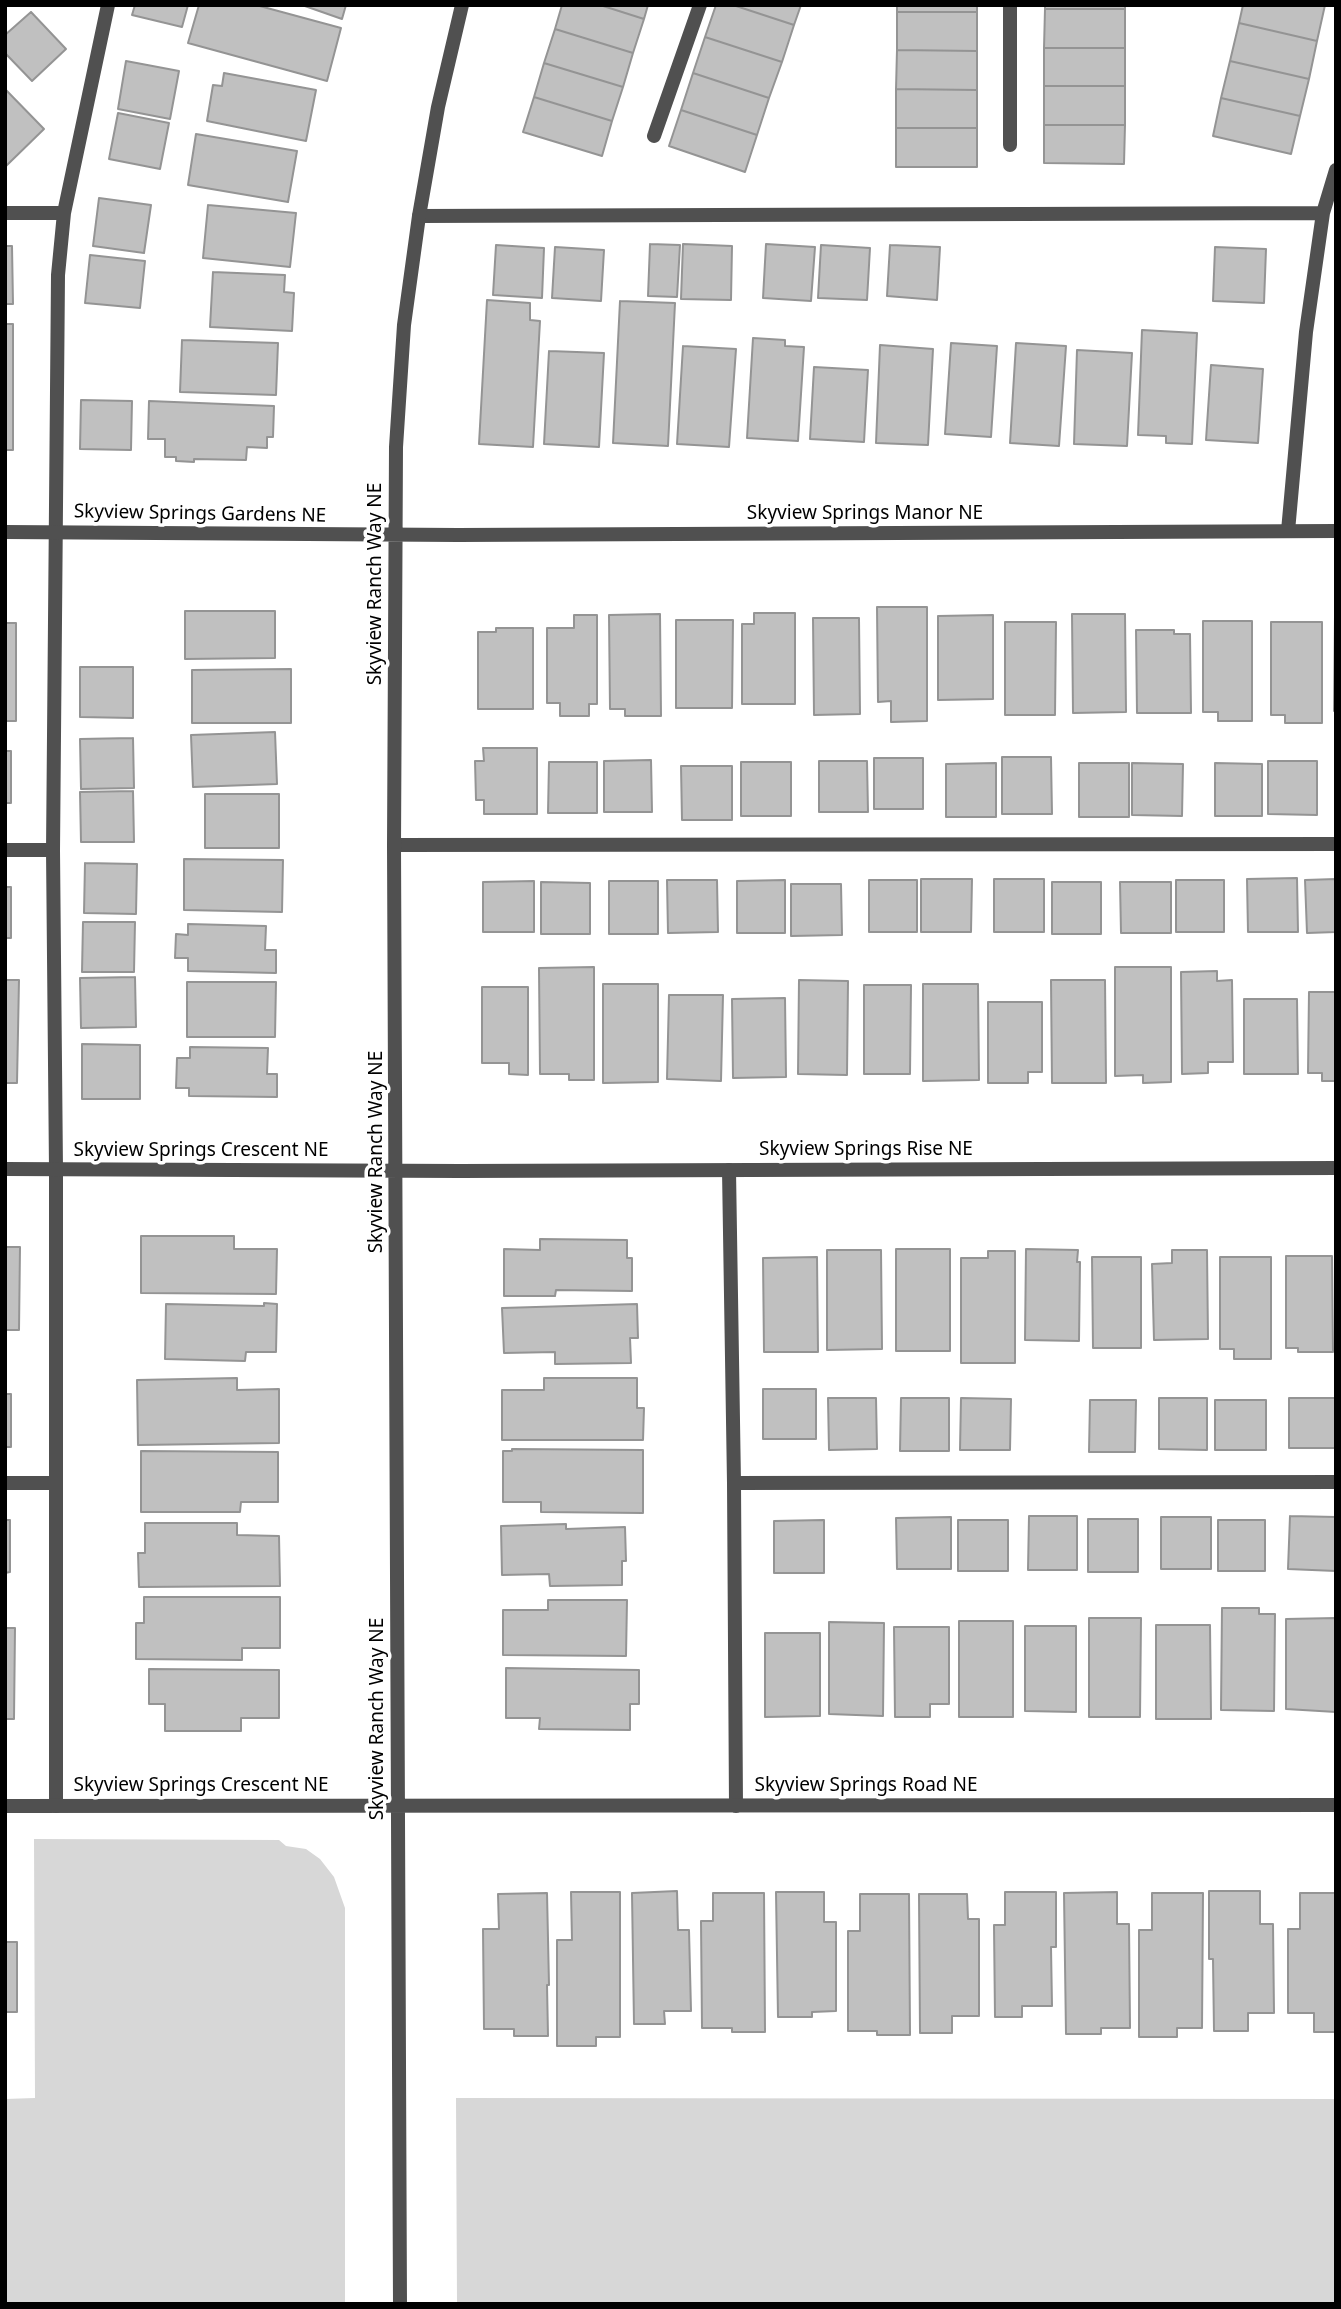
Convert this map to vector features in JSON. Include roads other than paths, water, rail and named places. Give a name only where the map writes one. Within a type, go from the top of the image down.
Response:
[{"type":"street","points":[[57,1806],[53,850],[58,275],[64,213],[108,5]]},
{"type":"street","name":"Skyview Ranch Way NE","points":[[400,2304],[394,845],[396,447],[404,325],[419,216],[438,107],[463,5]]},
{"type":"street","points":[[654,136],[700,5]]},
{"type":"street","points":[[1010,5],[1010,145]]},
{"type":"street","points":[[1288,531],[1306,332],[1323,213],[1336,170]]},
{"type":"street","points":[[5,213],[64,213]]},
{"type":"street","points":[[419,216],[1323,213]]},
{"type":"street","name":"Skyview Springs Manor NE","points":[[394,535],[1336,531]]},
{"type":"street","name":"Skyview Springs Gardens NE","points":[[5,532],[394,535]]},
{"type":"street","points":[[394,845],[1336,844]]},
{"type":"street","points":[[5,850],[53,850]]},
{"type":"street","name":"Skyview Springs Rise NE","points":[[397,1171],[1336,1168]]},
{"type":"street","name":"Skyview Springs Crescent NE","points":[[5,1170],[397,1171]]},
{"type":"street","points":[[729,1170],[736,1806]]},
{"type":"street","points":[[734,1483],[1336,1482]]},
{"type":"street","points":[[5,1483],[55,1483]]},
{"type":"street","name":"Skyview Springs Road NE","points":[[397,1806],[1336,1805]]},
{"type":"street","name":"Skyview Springs Crescent NE","points":[[5,1806],[397,1806]]}]
